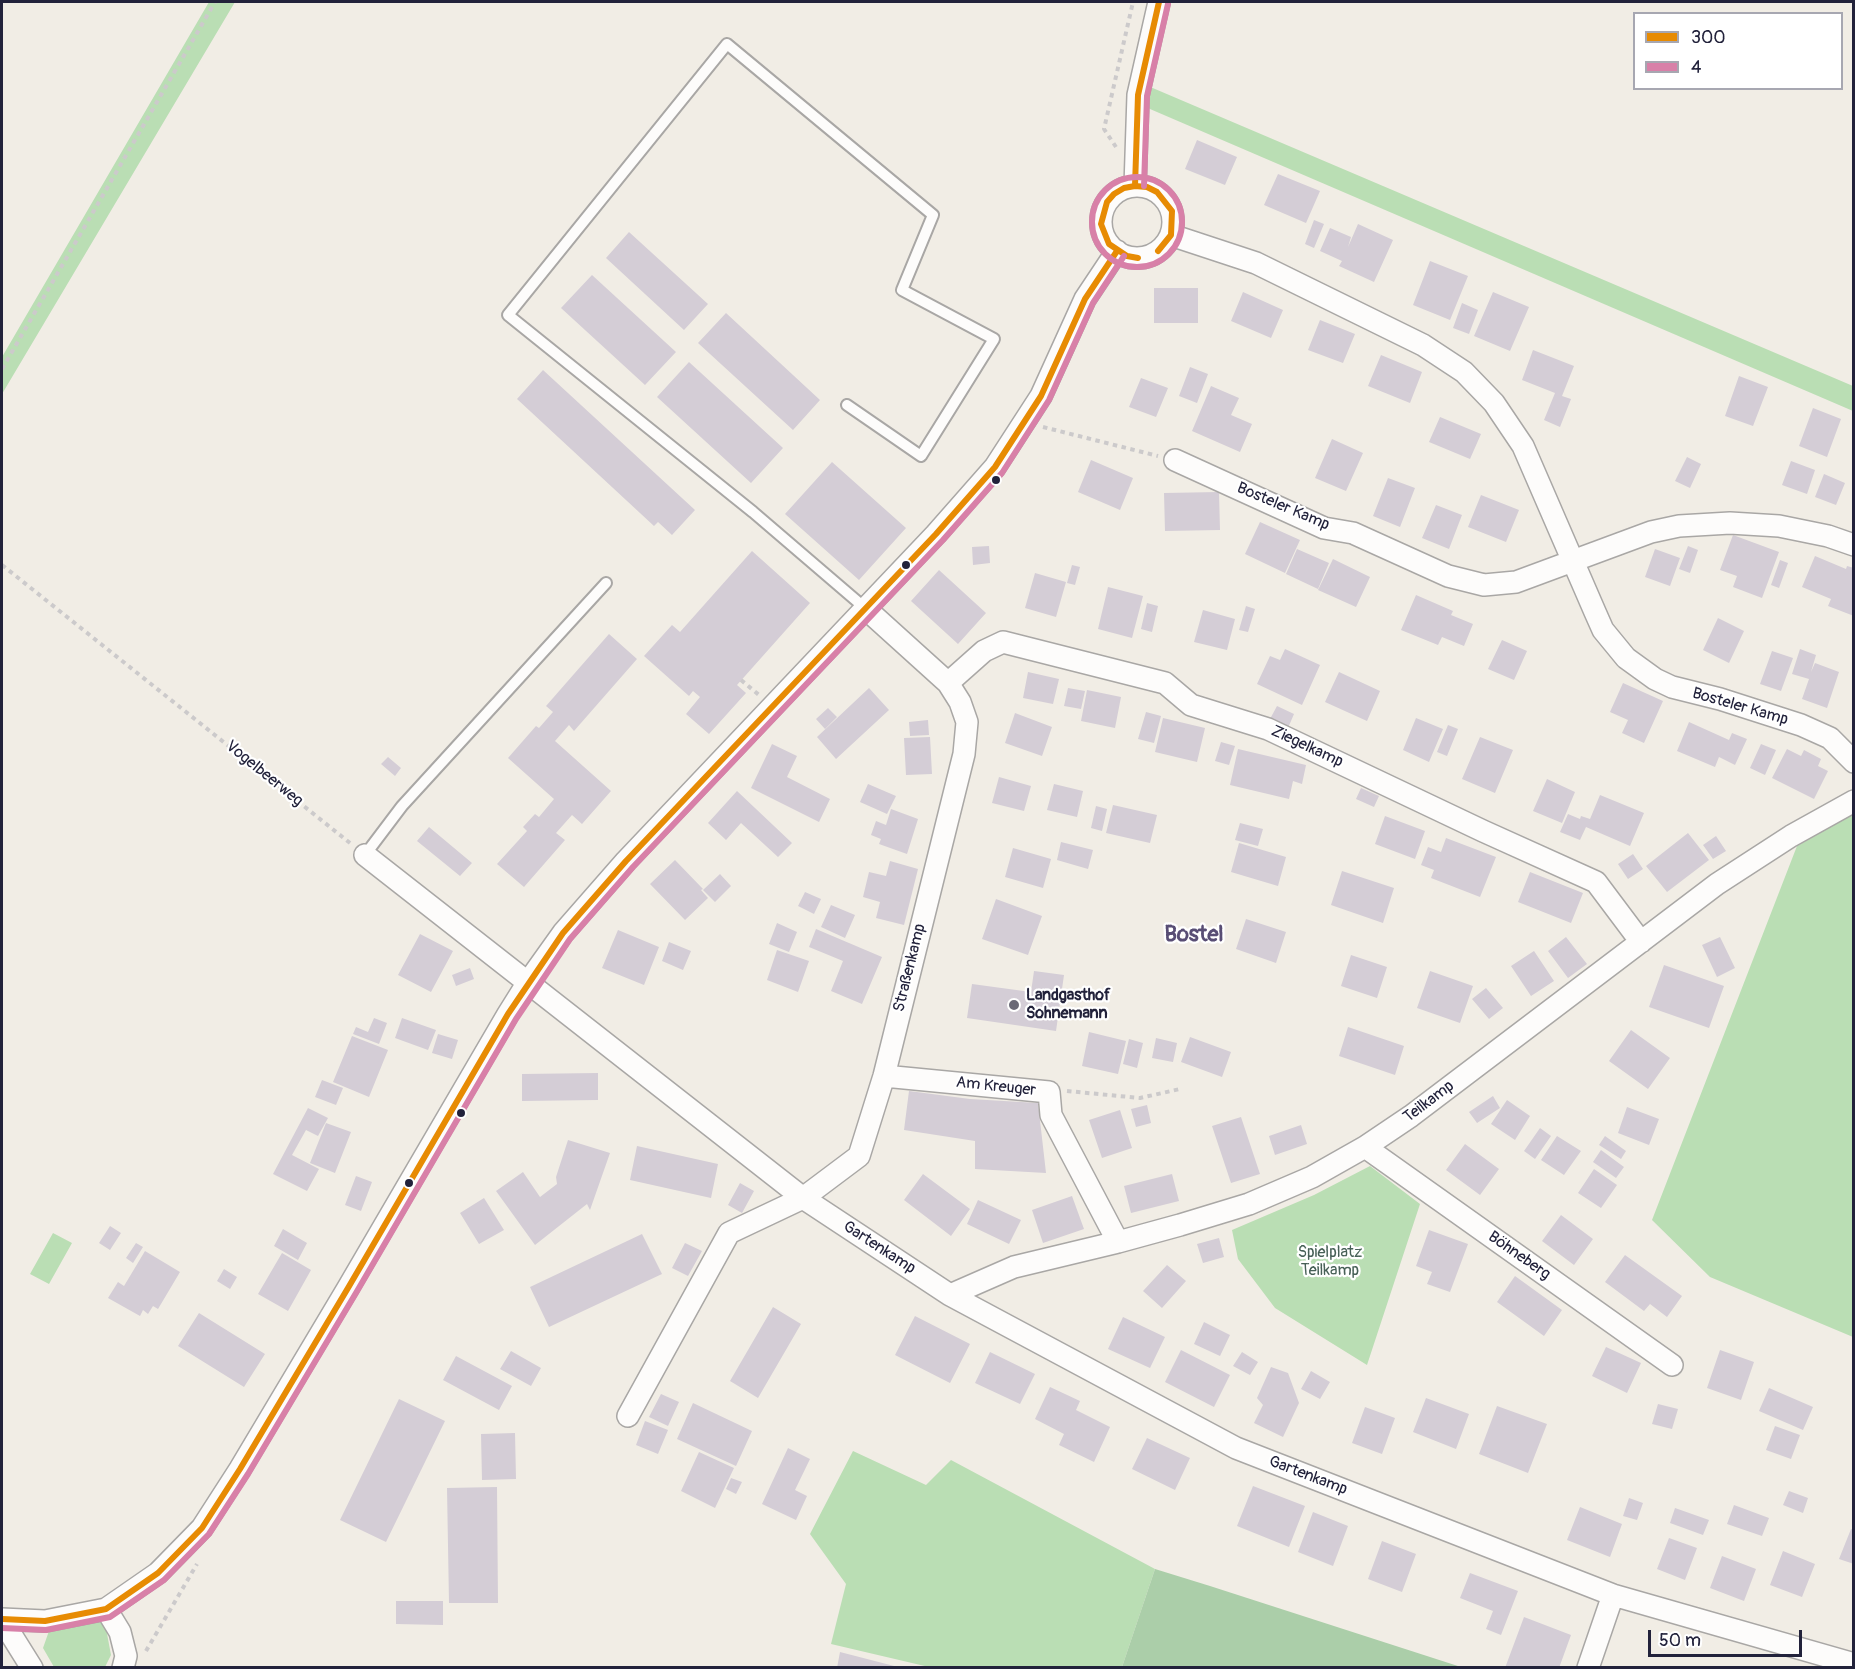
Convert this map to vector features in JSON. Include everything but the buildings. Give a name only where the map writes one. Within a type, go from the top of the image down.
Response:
[{"type":"street","points":[[1135,186],[1138,95],[1159,2]]},
{"type":"street","points":[[1147,187],[1157,192],[1172,211],[1171,235],[1166,244],[1148,256],[1138,258],[1127,256],[1109,244],[1101,224],[1102,213],[1114,194],[1124,188],[1147,187]]},
{"type":"street","name":"Bosteler Kamp","points":[[1171,235],[1256,262],[1423,345],[1464,372],[1494,403],[1523,446],[1603,630],[1626,658],[1640,670],[1672,687],[1720,699],[1801,725],[1830,738],[1854,762]]},
{"type":"street","points":[[2,1619],[45,1621],[106,1609],[158,1573],[202,1528],[407,1190],[528,982],[564,933],[626,861],[995,468],[1053,371],[1085,299],[1117,251]]},
{"type":"street","name":"Bosteler Kamp","points":[[1175,460],[1324,528],[1353,533],[1448,576],[1484,585],[1516,582],[1651,532],[1679,526],[1706,524],[1779,526],[1828,536],[1854,545]]},
{"type":"street","name":"Straßenkamp","points":[[803,1198],[859,1156],[884,1076],[967,738],[967,722],[960,702],[948,684],[865,608]]},
{"type":"street","name":"Ziegelkamp","points":[[948,684],[984,651],[1003,642],[1165,683],[1191,705],[1268,729],[1482,831],[1596,882],[1641,942]]},
{"type":"street","name":"Teilkamp","points":[[950,1295],[1014,1267],[1119,1242],[1249,1204],[1312,1177],[1365,1147],[1411,1116],[1717,884],[1791,836],[1854,801]]},
{"type":"street","points":[[365,855],[528,982]]},
{"type":"street","name":"Gartenkamp","points":[[528,982],[803,1198],[950,1295],[1236,1448],[1613,1595],[1854,1664]]},
{"type":"street","name":"Am Kreuger","points":[[884,1076],[1049,1092],[1051,1115],[1119,1242]]},
{"type":"street","name":"Böhneberg","points":[[1365,1147],[1672,1365]]},
{"type":"street","points":[[628,1416],[729,1233],[803,1198]]},
{"type":"street","points":[[1588,1668],[1613,1595]]},
{"type":"street","points":[[106,1609],[120,1632],[126,1656],[123,1668]]},
{"type":"street","points":[[2,1619],[32,1668]]},
{"type":"lane","points":[[846,405],[921,456],[994,339],[902,290],[933,215],[727,44],[508,315],[753,512],[865,608]]},
{"type":"lane","points":[[365,855],[402,806],[606,583]]},
{"type":"path","points":[[2,369],[215,2]]},
{"type":"path","points":[[1118,154],[1104,129],[1133,2]]},
{"type":"path","points":[[1024,423],[1175,460]]},
{"type":"path","name":"Vogelbeerweg","points":[[2,565],[365,855]]},
{"type":"path","points":[[741,680],[764,699]]},
{"type":"path","points":[[1049,1092],[1062,1091],[1140,1098],[1180,1089]]},
{"type":"green space","points":[[209,2],[235,2],[2,394],[2,357]]},
{"type":"green space","points":[[1148,86],[1853,386],[1853,411],[1143,106]]},
{"type":"green space","points":[[1853,814],[1853,1337],[1710,1277],[1652,1220],[1797,846]]},
{"type":"green space","name":"Spielplatz Teilkamp","points":[[1370,1166],[1420,1204],[1367,1365],[1275,1308],[1238,1259],[1232,1230],[1314,1195]]},
{"type":"green space","points":[[53,1233],[72,1243],[49,1284],[30,1274]]},
{"type":"green space","points":[[853,1451],[926,1485],[951,1460],[1155,1569],[1122,1667],[929,1667],[831,1644],[846,1584],[810,1534]]},
{"type":"green space","points":[[1155,1569],[1210,1586],[1461,1667],[1122,1667]]},
{"type":"green space","points":[[75,1618],[105,1623],[111,1655],[105,1667],[54,1667],[43,1648],[49,1631]]},
{"type":"transit line","name":"300","points":[[1135,186],[1138,95],[1159,2]]},
{"type":"transit line","name":"4","points":[[1144,186],[1147,96],[1168,4]]},
{"type":"transit line","name":"4","points":[[1137,177],[1154,181],[1169,190],[1178,205],[1182,222],[1178,239],[1169,254],[1154,263],[1137,267],[1120,263],[1105,254],[1096,239],[1092,222],[1096,205],[1105,190],[1120,181],[1137,177]]},
{"type":"transit line","name":"300","points":[[1138,258],[1127,256],[1109,244],[1101,224],[1107,202],[1124,188],[1147,187],[1157,192],[1172,211],[1171,235],[1158,251]]},
{"type":"transit line","name":"300","points":[[2,1619],[45,1621],[106,1609],[158,1573],[202,1528],[240,1469],[348,1288],[508,1014],[563,933],[626,861],[936,534],[995,467],[1041,396],[1085,299],[1117,251]]},
{"type":"transit line","name":"4","points":[[2,1628],[46,1630],[110,1617],[164,1580],[209,1534],[248,1474],[356,1293],[516,1019],[570,939],[633,867],[943,540],[1002,473],[1049,400],[1093,303],[1124,256]]},
{"type":"place","name":"Landgasthof Sohnemann","points":[[1014,1005]]},
{"type":"district","name":"Bostel","points":[[1194,935]]}]
